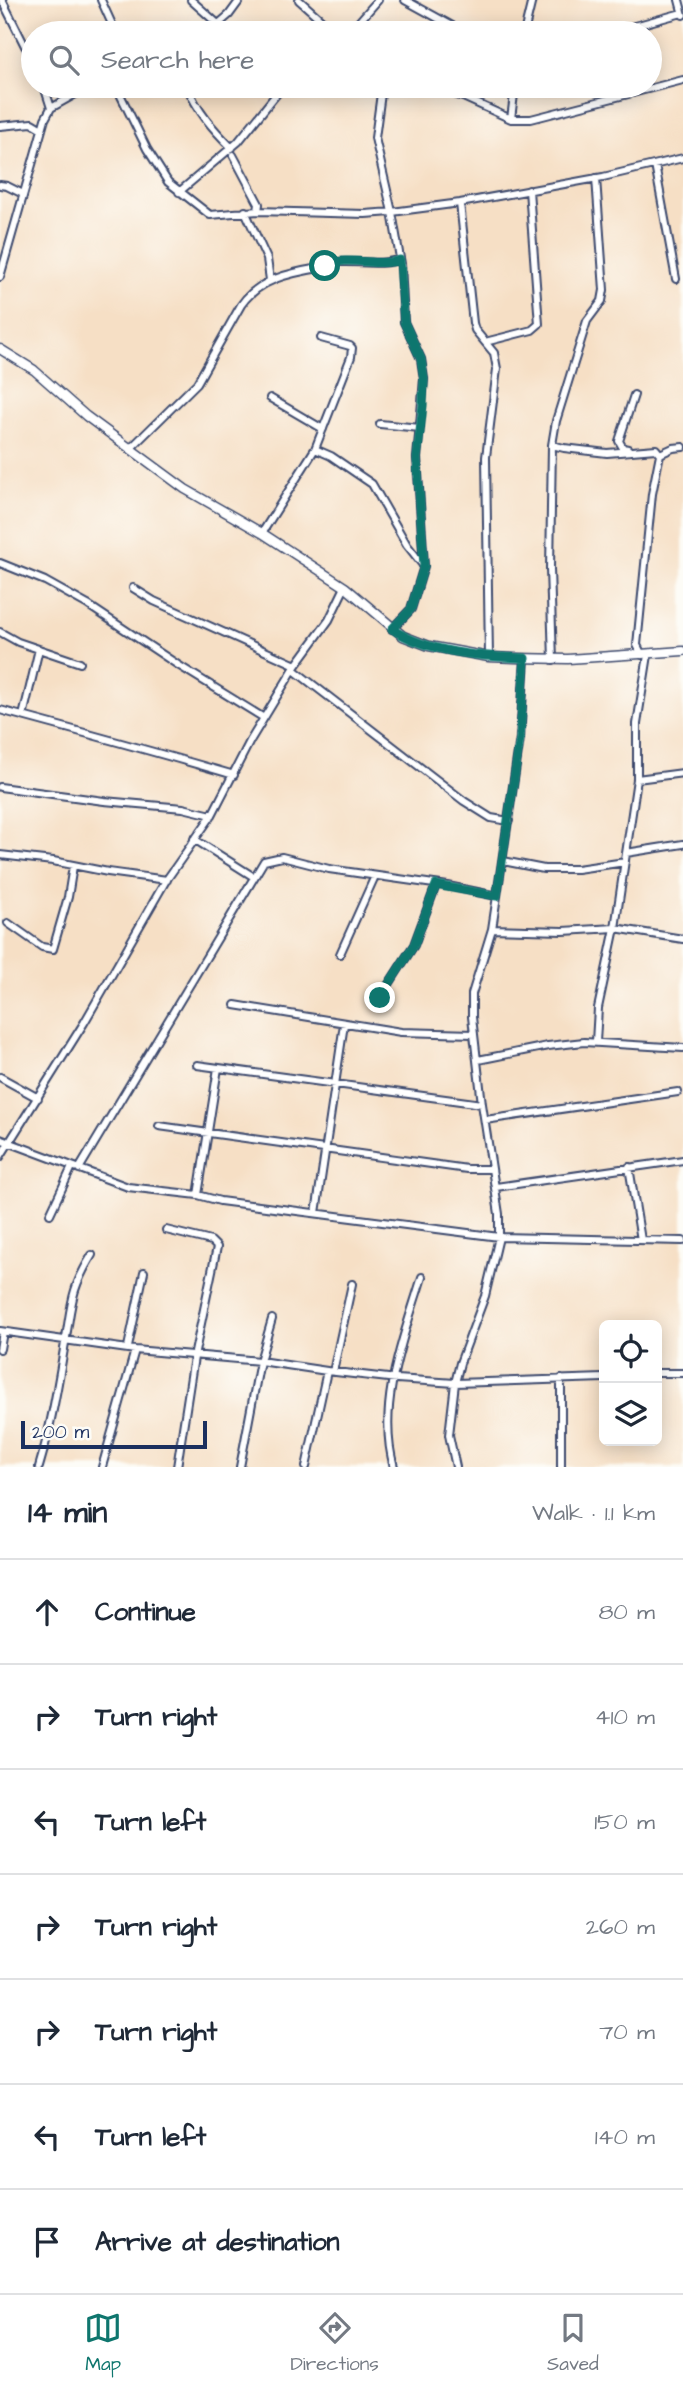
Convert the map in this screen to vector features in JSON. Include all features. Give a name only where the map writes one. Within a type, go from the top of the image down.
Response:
[{"type":"street","points":[[2,0],[21,38]]},
{"type":"street","points":[[101,0],[111,21]]},
{"type":"street","points":[[191,0],[215,21]]},
{"type":"street","points":[[223,21],[240,0]]},
{"type":"street","points":[[299,0],[323,21]]},
{"type":"street","points":[[360,21],[378,0]]},
{"type":"street","points":[[405,0],[443,21]]},
{"type":"street","points":[[527,21],[531,0]]},
{"type":"street","points":[[656,21],[683,14],[679,0]]},
{"type":"street","points":[[662,85],[683,80]]},
{"type":"street","points":[[48,98],[51,108]]},
{"type":"street","points":[[0,276],[42,129],[51,108],[69,98]]},
{"type":"street","points":[[122,98],[147,149],[168,182],[210,215],[245,211],[365,214],[392,212],[460,203],[596,178],[683,158]]},
{"type":"street","points":[[192,98],[209,125],[232,151],[259,204],[258,211]]},
{"type":"street","points":[[179,192],[232,151],[274,98]]},
{"type":"street","points":[[380,98],[375,138],[400,260],[404,322],[421,359],[424,379],[417,458],[424,566],[411,609],[392,629]]},
{"type":"street","points":[[465,98],[511,118],[531,118],[614,98]]},
{"type":"street","points":[[511,118],[514,98]]},
{"type":"street","points":[[0,126],[33,123],[42,129]]},
{"type":"street","points":[[654,165],[676,279]]},
{"type":"street","points":[[553,660],[550,569],[552,445],[556,421],[587,321],[602,301],[604,290],[596,178]]},
{"type":"street","points":[[0,185],[23,194]]},
{"type":"street","points":[[485,342],[532,330],[539,324],[529,190]]},
{"type":"street","points":[[460,203],[472,323],[494,353],[497,369],[486,457],[489,657]]},
{"type":"street","points":[[245,211],[267,259],[270,281]]},
{"type":"street","points":[[131,448],[197,383],[246,297],[270,281],[297,271],[321,268],[337,262],[383,263],[400,260]]},
{"type":"street","points":[[262,534],[315,449],[346,371],[352,348],[321,338]]},
{"type":"street","points":[[0,349],[34,370],[86,416],[185,489],[345,587],[403,636],[429,646],[489,657],[553,660],[683,651]]},
{"type":"street","points":[[634,395],[619,441],[623,448],[634,450]]},
{"type":"street","points":[[270,398],[323,429]]},
{"type":"street","points":[[380,424],[420,428]]},
{"type":"street","points":[[552,445],[607,453],[656,449],[660,454],[652,494],[637,645],[645,655],[637,724],[637,779],[615,928],[598,1007],[596,1042]]},
{"type":"street","points":[[660,454],[683,447]]},
{"type":"street","points":[[315,449],[331,456],[372,484],[407,545],[424,566]]},
{"type":"street","points":[[0,563],[45,581],[88,605],[219,692],[264,718]]},
{"type":"street","points":[[0,1157],[84,1024],[167,880],[212,814],[264,718],[329,620],[345,587]]},
{"type":"street","points":[[134,588],[154,601],[295,668],[464,802],[491,818],[509,821]]},
{"type":"street","points":[[0,632],[18,642],[80,663]]},
{"type":"street","points":[[23,716],[39,649]]},
{"type":"street","points":[[456,1467],[449,1435],[455,1383],[485,1296],[499,1237],[496,1187],[482,1104],[472,994],[492,929],[503,861],[520,738],[525,658]]},
{"type":"street","points":[[0,710],[131,744],[234,775]]},
{"type":"street","points":[[637,779],[683,773]]},
{"type":"street","points":[[0,787],[183,808],[212,814]]},
{"type":"street","points":[[194,839],[254,877]]},
{"type":"street","points":[[503,861],[544,870],[577,869],[683,844]]},
{"type":"street","points":[[0,855],[167,880]]},
{"type":"street","points":[[50,1214],[75,1168],[264,861],[282,857],[329,869],[497,896]]},
{"type":"street","points":[[8,923],[42,947],[53,949],[68,897],[73,866]]},
{"type":"street","points":[[340,954],[375,876]]},
{"type":"street","points":[[380,998],[414,945],[436,885]]},
{"type":"street","points":[[492,929],[563,931],[615,928],[683,939]]},
{"type":"street","points":[[235,1006],[401,1032],[474,1034]]},
{"type":"street","points":[[316,1213],[344,1024]]},
{"type":"street","points":[[478,1060],[548,1046],[596,1042],[683,1048]]},
{"type":"street","points":[[197,1065],[482,1104]]},
{"type":"street","points":[[198,1195],[218,1069]]},
{"type":"street","points":[[0,1077],[38,1098]]},
{"type":"street","points":[[485,1120],[678,1092]]},
{"type":"street","points":[[159,1126],[467,1169],[492,1169]]},
{"type":"street","points":[[0,1139],[128,1187],[198,1195],[220,1201],[499,1237],[683,1241]]},
{"type":"street","points":[[496,1187],[683,1160]]},
{"type":"street","points":[[629,1167],[641,1240]]},
{"type":"street","points":[[166,1230],[211,1241],[217,1247],[194,1357],[177,1467]]},
{"type":"street","points":[[39,1467],[66,1341],[71,1299],[78,1278],[92,1255]]},
{"type":"street","points":[[102,1467],[132,1349],[144,1272]]},
{"type":"street","points":[[394,1467],[389,1417],[392,1378],[422,1278]]},
{"type":"street","points":[[306,1467],[352,1284]]},
{"type":"street","points":[[240,1467],[260,1361],[272,1319]]},
{"type":"street","points":[[0,1349],[1,1331],[194,1357],[260,1361],[330,1372],[455,1383],[599,1378]]},
{"type":"street","points":[[662,1373],[683,1373]]},
{"type":"street","points":[[561,1379],[561,1467]]},
{"type":"route","points":[[325,266],[340,261],[383,263],[400,260],[404,322],[421,359],[424,379],[423,405],[417,458],[424,566],[411,609],[392,629],[429,646],[489,657],[525,658],[520,738],[497,896],[436,885],[414,945],[380,998]]}]
